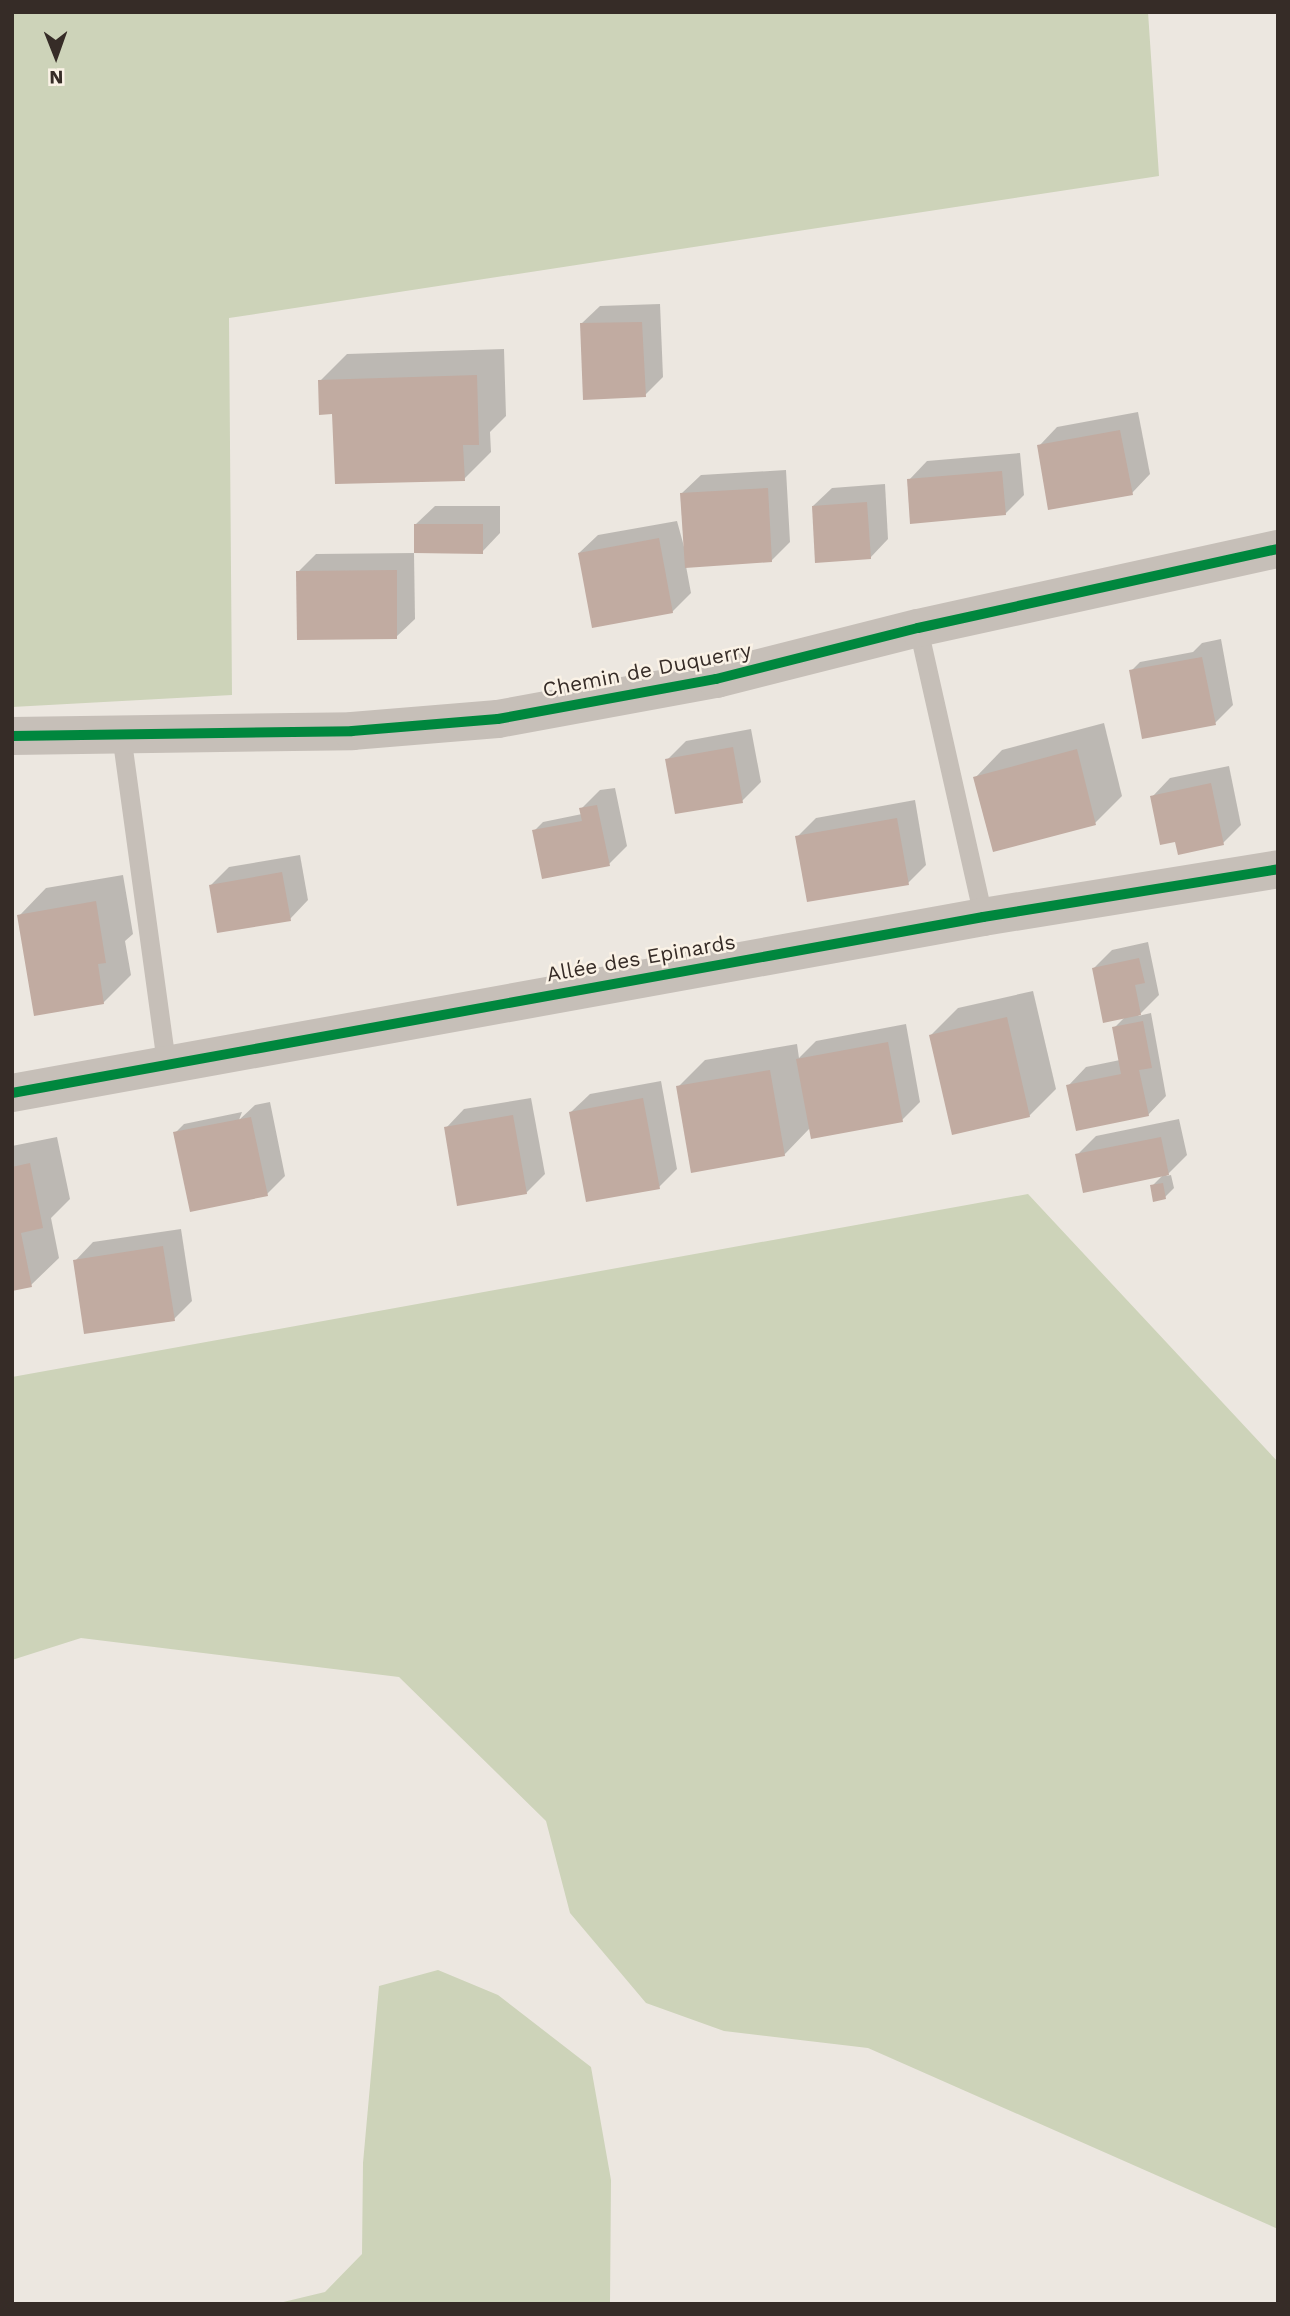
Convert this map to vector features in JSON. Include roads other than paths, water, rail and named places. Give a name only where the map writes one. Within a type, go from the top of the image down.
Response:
[{"type":"street","name":"Chemin de Duquerry","points":[[12,736],[352,731],[498,719],[716,679],[918,628],[1278,549]]},
{"type":"street","name":"Allée des Epinards","points":[[12,1093],[166,1062],[983,917],[1278,869]]},
{"type":"lane","points":[[918,628],[983,917]]},
{"type":"lane","points":[[121,734],[166,1062]]}]
